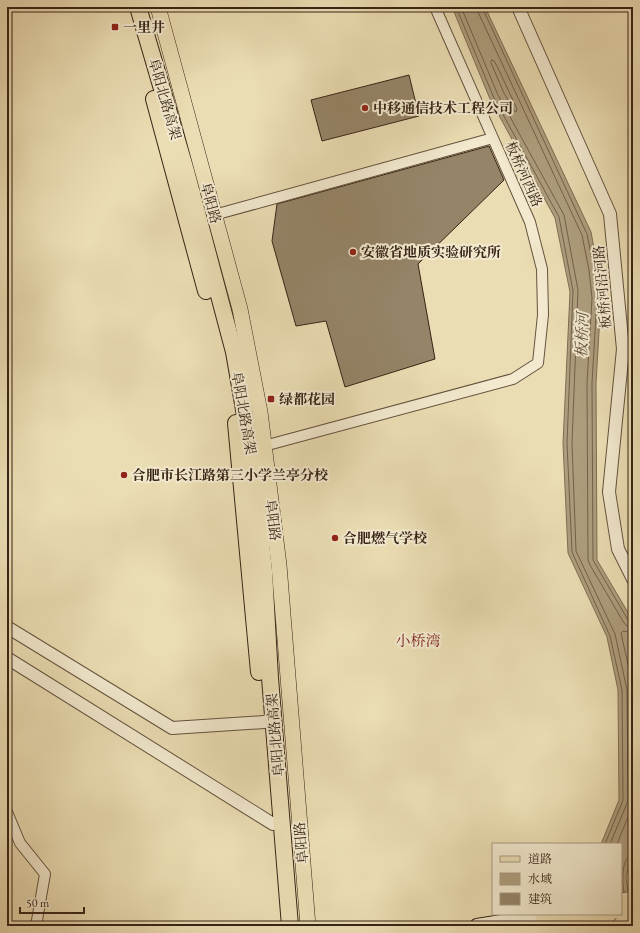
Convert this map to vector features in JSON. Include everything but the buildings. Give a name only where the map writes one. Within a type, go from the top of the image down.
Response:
[{"type":"highway","points":[[128,7],[224,356],[238,430],[282,926]]},
{"type":"highway","name":"阜阳北路高架","points":[[138,7],[186,171],[234,352],[251,450],[264,571],[270,678],[290,926]]},
{"type":"highway","name":"阜阳北路高架","points":[[148,7],[242,348],[257,427],[272,567],[299,926]]},
{"type":"highway","points":[[622,912],[633,909]]},
{"type":"highway","points":[[545,918],[580,920],[604,915]]},
{"type":"highway","points":[[620,926],[633,924]]},
{"type":"main road","name":"阜阳路","points":[[158,7],[240,309],[260,412],[279,565],[308,926]]},
{"type":"main road","points":[[622,901],[633,899]]},
{"type":"main road","points":[[477,926],[545,918]]},
{"type":"street","name":"板桥河西路","points":[[264,446],[513,379],[538,363],[543,315],[542,269],[530,222],[435,7]]},
{"type":"street","name":"板桥河沿河路","points":[[518,7],[610,214],[622,350],[609,492],[618,550],[633,579]]},
{"type":"street","points":[[214,215],[493,138]]},
{"type":"street","points":[[7,627],[172,728],[264,722]]},
{"type":"street","points":[[7,658],[273,824]]},
{"type":"street","points":[[7,812],[20,843],[45,874],[36,926]]},
{"type":"water","name":"板桥河","points":[[452,7],[485,7],[591,232],[598,269],[601,298],[596,383],[597,560],[633,621],[633,852],[626,877],[633,926],[592,926],[589,915],[622,915],[622,843],[601,843],[619,800],[618,690],[607,637],[568,553],[563,443],[570,292],[555,218],[490,99]]},
{"type":"place","name":"一里井","points":[[115,27]]},
{"type":"place","name":"中移通信技术工程公司","points":[[365,108]]},
{"type":"place","name":"安徽省地质实验研究所","points":[[353,252]]},
{"type":"place","name":"绿都花园","points":[[271,399]]},
{"type":"place","name":"合肥市长江路第三小学兰亭分校","points":[[124,475]]},
{"type":"place","name":"合肥燃气学校","points":[[335,538]]},
{"type":"district","name":"小桥湾","points":[[418,641]]}]
